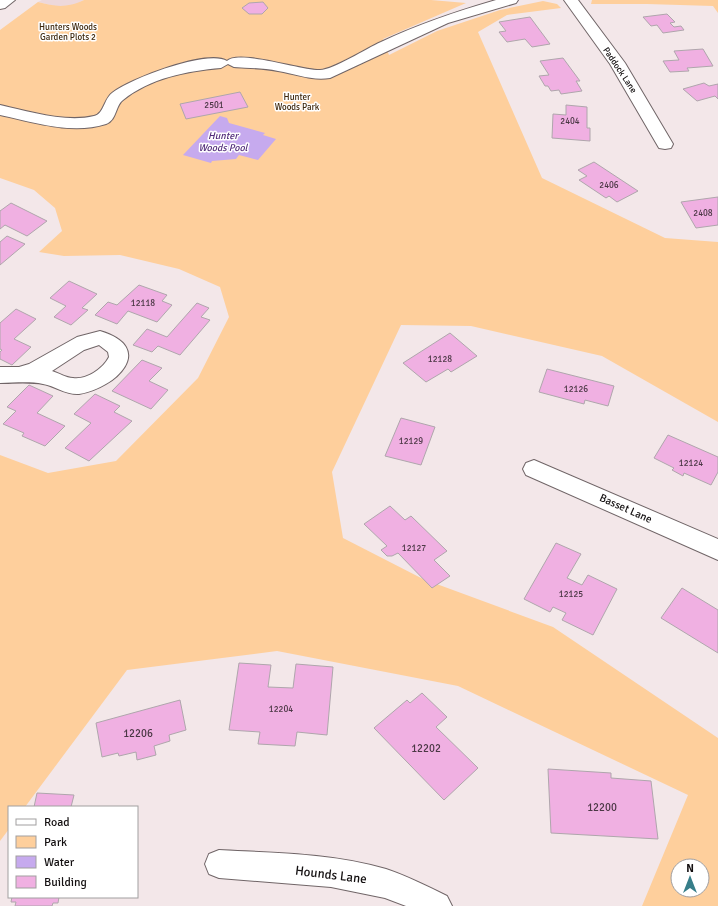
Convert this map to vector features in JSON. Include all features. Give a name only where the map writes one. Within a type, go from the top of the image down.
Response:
[{"type":"street","points":[[0,6],[8,0]]},
{"type":"street","points":[[0,110],[68,122],[92,122],[102,120],[108,116],[116,98],[144,82],[183,68],[228,63],[278,66],[320,75],[330,73],[386,45],[443,20],[511,0]]},
{"type":"street","name":"Paddock Lane","points":[[571,0],[617,63],[665,144]]},
{"type":"street","points":[[0,375],[21,375]]},
{"type":"street","name":"Basset Lane","points":[[534,469],[718,550]]},
{"type":"street","name":"Hounds Lane","points":[[219,864],[335,872],[376,880],[419,896],[437,906]]},
{"type":"shaded area","points":[[42,0],[84,0],[66,9],[38,2]]},
{"type":"green space","points":[[84,0],[431,0],[466,3],[383,39],[389,55],[437,31],[500,10],[543,1],[557,4],[561,8],[507,15],[478,32],[542,178],[665,238],[718,242],[718,422],[602,356],[471,326],[401,325],[332,472],[343,538],[423,579],[553,627],[718,738],[718,906],[642,906],[688,795],[458,686],[277,651],[127,670],[26,806],[8,806],[8,830],[0,841],[0,455],[48,473],[116,461],[198,378],[229,317],[220,287],[179,269],[120,255],[64,256],[39,252],[62,231],[55,208],[34,190],[0,178],[0,30],[38,2],[50,5],[67,5]]},
{"type":"green space","points":[[592,0],[718,0],[718,13],[713,6],[591,4]]},
{"type":"water","name":"Hunter Woods Pool","points":[[220,116],[227,118],[229,123],[265,133],[263,135],[276,139],[258,160],[239,155],[236,159],[212,161],[211,163],[183,155]]},
{"type":"building","points":[[263,2],[268,8],[262,14],[249,14],[242,8],[249,3]]},
{"type":"building","points":[[667,14],[675,22],[670,23],[674,27],[681,26],[684,30],[663,33],[657,25],[651,26],[643,17]]},
{"type":"building","points":[[530,17],[550,44],[532,47],[525,39],[507,42],[499,32],[506,31],[499,22]]},
{"type":"building","points":[[703,49],[713,66],[687,68],[689,71],[670,72],[663,61],[679,60],[674,51]]},
{"type":"building","points":[[563,58],[580,81],[576,81],[582,91],[561,94],[559,90],[551,91],[548,86],[545,86],[539,76],[549,75],[540,61]]},
{"type":"building","points":[[704,83],[709,86],[718,84],[718,99],[715,96],[697,101],[683,89]]},
{"type":"building","points":[[240,92],[248,107],[186,119],[180,104]]},
{"type":"building","points":[[566,105],[587,107],[587,128],[590,128],[590,141],[552,138],[553,114],[566,115]]},
{"type":"building","points":[[594,162],[638,191],[617,202],[609,196],[606,198],[579,180],[587,176],[578,170]]},
{"type":"building","points":[[718,197],[718,225],[696,228],[681,202]]},
{"type":"building","points":[[11,203],[47,221],[27,236],[5,225],[0,229],[0,211]]},
{"type":"building","points":[[7,236],[25,244],[0,265],[0,242]]},
{"type":"building","points":[[69,281],[97,294],[82,308],[88,310],[71,325],[54,317],[66,306],[50,298]]},
{"type":"building","points":[[139,285],[167,295],[162,301],[172,305],[157,322],[128,311],[117,324],[95,315],[108,302],[117,305]]},
{"type":"building","points":[[197,303],[209,308],[201,317],[210,320],[180,355],[158,346],[152,352],[133,345],[147,329],[167,337]]},
{"type":"building","points":[[16,309],[36,319],[14,339],[31,347],[12,365],[0,359],[0,352],[2,350],[0,349],[0,323]]},
{"type":"building","points":[[450,333],[477,356],[451,372],[448,369],[426,382],[403,363]]},
{"type":"building","points":[[142,360],[162,368],[149,381],[168,390],[151,409],[112,391]]},
{"type":"building","points":[[547,369],[614,386],[608,406],[585,400],[584,404],[539,392]]},
{"type":"building","points":[[29,385],[53,396],[37,413],[65,426],[45,446],[22,436],[24,433],[3,424],[16,411],[7,407]]},
{"type":"building","points":[[95,394],[120,406],[114,412],[132,421],[89,461],[65,448],[91,423],[74,414]]},
{"type":"building","points":[[401,418],[435,427],[421,465],[385,456]]},
{"type":"building","points":[[668,435],[718,457],[718,472],[711,485],[684,473],[683,476],[672,470],[674,468],[654,458]]},
{"type":"building","points":[[390,506],[405,520],[411,516],[447,551],[434,560],[450,576],[432,588],[398,553],[392,556],[387,556],[381,550],[387,546],[364,524]]},
{"type":"building","points":[[556,543],[581,554],[567,578],[582,585],[588,575],[617,589],[593,635],[562,620],[566,613],[553,607],[550,612],[524,599]]},
{"type":"building","points":[[682,588],[718,610],[718,653],[661,618]]},
{"type":"building","points":[[239,663],[271,665],[268,687],[293,688],[296,664],[333,667],[327,735],[297,732],[295,746],[258,744],[260,732],[229,730]]},
{"type":"building","points":[[422,693],[447,717],[436,727],[478,768],[444,800],[374,728],[407,700],[410,703]]},
{"type":"building","points":[[180,700],[186,730],[169,735],[170,741],[154,746],[156,755],[137,760],[136,752],[119,756],[118,753],[102,757],[96,723]]},
{"type":"building","points":[[548,769],[611,773],[611,778],[651,781],[658,839],[551,833]]},
{"type":"building","points":[[37,793],[74,795],[71,806],[34,806]]},
{"type":"building","points":[[12,898],[59,898],[58,903],[53,903],[52,906],[15,906],[16,902],[11,902]]},
{"type":"park label","name":"Hunters Woods Garden Plots 2","points":[[68,32]]},
{"type":"park label","name":"Hunter Woods Park","points":[[297,102]]}]
